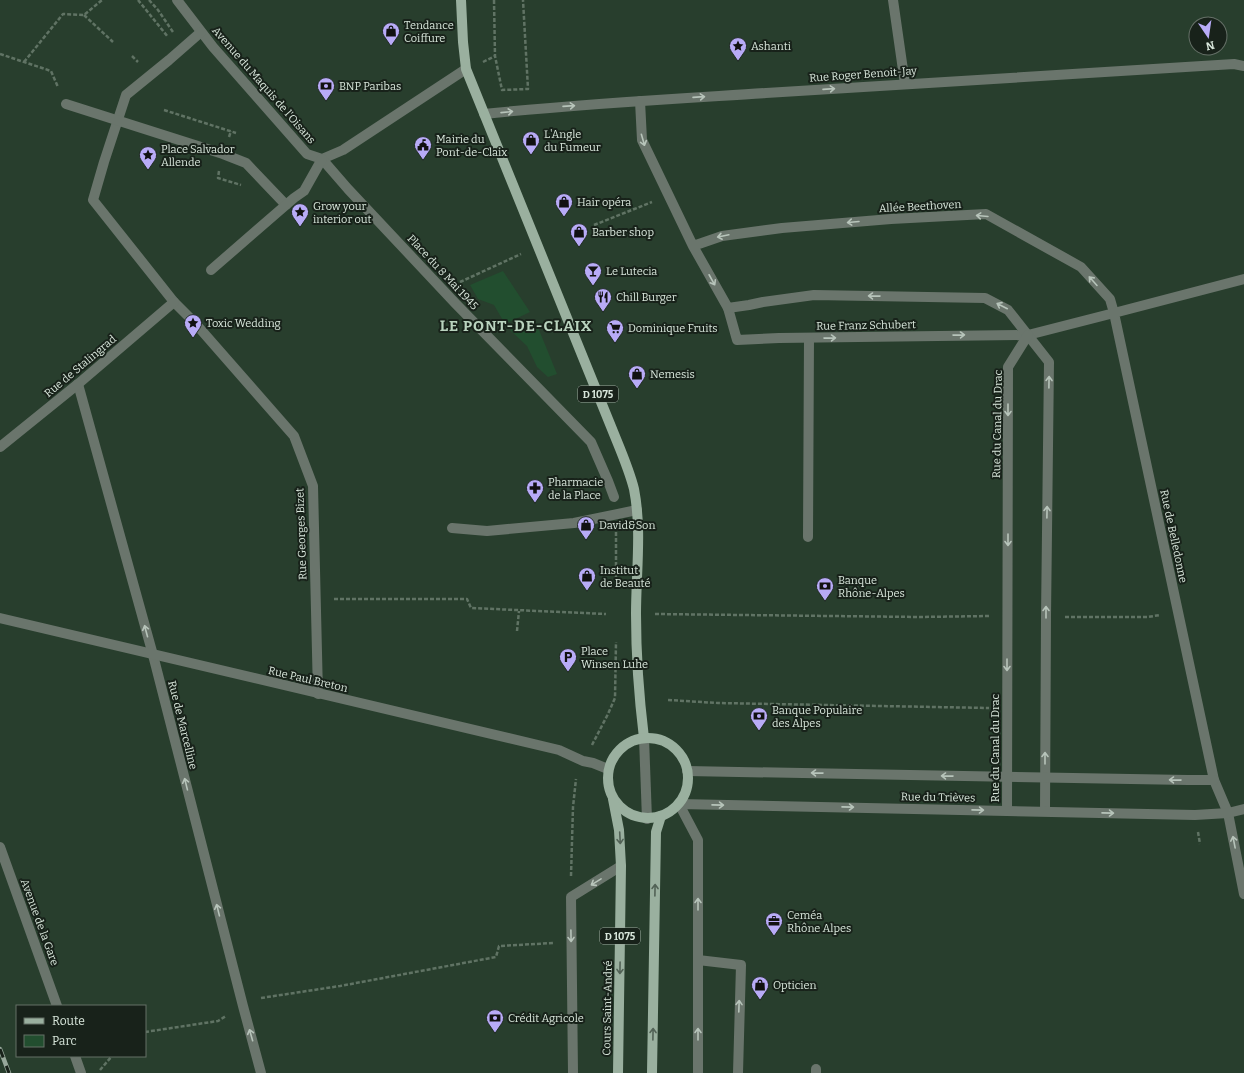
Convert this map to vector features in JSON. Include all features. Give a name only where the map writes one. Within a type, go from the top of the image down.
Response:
[{"type":"main road","name":"D 1075","points":[[461,0],[466,68],[626,463],[634,489],[636,510],[637,649],[644,738]]},
{"type":"main road","points":[[608,768],[613,757],[621,748],[644,738],[658,740],[672,746],[682,757],[687,771],[688,782],[685,794],[679,804],[670,812],[661,816],[647,819],[634,816],[622,810],[613,799]]},
{"type":"main road","name":"Cours Saint-André","points":[[608,768],[608,785],[613,799],[619,830],[621,866],[618,1073]]},
{"type":"main road","name":"D 1075","points":[[652,1073],[656,832],[661,816]]},
{"type":"street","name":"Avenue du Maquis de l'Oisans","points":[[177,0],[213,47],[307,154],[322,159]]},
{"type":"street","points":[[893,0],[905,84]]},
{"type":"street","points":[[174,302],[93,200],[126,95],[201,32]]},
{"type":"street","name":"Rue Roger Benoit-Jay","points":[[484,114],[640,101],[905,84],[1234,64],[1244,66]]},
{"type":"street","points":[[211,270],[304,191],[322,159],[343,150],[466,68]]},
{"type":"street","name":"Rue Franz Schubert","points":[[640,101],[642,140],[693,246],[728,308],[737,340],[1028,335],[1114,312]]},
{"type":"street","points":[[66,104],[223,154],[246,163],[286,205]]},
{"type":"street","name":"Place du 8 Mai 1945","points":[[322,159],[443,290],[591,442],[614,497]]},
{"type":"street","name":"Allée Beethoven","points":[[693,246],[722,236],[782,228],[891,219],[986,214],[1080,267],[1110,299],[1114,312]]},
{"type":"street","points":[[1114,312],[1244,279]]},
{"type":"street","points":[[728,308],[814,295],[985,298],[1008,310],[1049,362],[1045,811]]},
{"type":"street","name":"Rue de Stalingrad","points":[[0,447],[78,384],[174,302]]},
{"type":"street","name":"Rue Georges Bizet","points":[[174,302],[195,323],[294,436],[313,486],[318,694]]},
{"type":"street","name":"Rue de Belledonne","points":[[1114,312],[1214,780],[1228,813],[1244,894]]},
{"type":"street","name":"Rue du Canal du Drac","points":[[1007,811],[1008,367],[1028,335]]},
{"type":"street","points":[[808,537],[809,338]]},
{"type":"street","name":"Rue de Marcelline","points":[[78,384],[153,655],[242,1006],[261,1073]]},
{"type":"street","points":[[452,528],[487,531],[574,523],[636,510]]},
{"type":"street","name":"Rue Paul Breton","points":[[0,618],[559,750],[583,762],[593,763],[608,768]]},
{"type":"street","points":[[644,738],[647,819]]},
{"type":"street","name":"Rue du Trièves","points":[[687,771],[1214,780]]},
{"type":"street","points":[[679,804],[698,840],[698,1073]]},
{"type":"street","name":"Rue du Trièves","points":[[679,804],[1195,815],[1228,813],[1244,809]]},
{"type":"street","name":"Avenue de la Gare","points":[[0,847],[57,1005]]},
{"type":"street","points":[[573,1073],[571,897],[621,866]]},
{"type":"street","points":[[698,960],[741,965],[738,1073]]},
{"type":"street","points":[[75,1057],[81,1073]]},
{"type":"path","points":[[84,15],[102,0]]},
{"type":"path","points":[[138,0],[169,38],[160,48],[169,60]]},
{"type":"path","points":[[494,0],[495,56],[502,90],[528,89],[523,0]]},
{"type":"path","points":[[24,62],[63,14],[84,15],[113,42]]},
{"type":"path","points":[[0,54],[51,71],[66,104]]},
{"type":"path","points":[[164,110],[236,133]]},
{"type":"path","points":[[594,225],[669,195]]},
{"type":"path","points":[[443,290],[525,252]]},
{"type":"path","points":[[316,599],[467,599],[470,608],[606,614]]},
{"type":"path","points":[[517,631],[519,611]]},
{"type":"path","points":[[1046,617],[1148,617],[1178,612]]},
{"type":"path","points":[[650,614],[918,617],[1007,616]]},
{"type":"path","points":[[571,897],[573,807],[576,779],[615,698]]},
{"type":"path","points":[[668,700],[718,703],[1007,708]]},
{"type":"path","points":[[146,1032],[218,1021],[253,1000],[496,958],[499,946],[558,943]]},
{"type":"path","points":[[97,1073],[111,1057]]},
{"type":"green space","points":[[503,271],[530,312],[505,324],[494,305],[478,299],[470,285]]},
{"type":"green space","points":[[535,320],[557,374],[548,377],[537,367],[527,346],[510,330]]},
{"type":"railway","points":[[0,1049],[9,1073]]},
{"type":"place","name":"Tendance Coiffure","points":[[391,46]]},
{"type":"place","name":"Ashanti","points":[[738,61]]},
{"type":"place","name":"BNP Paribas","points":[[326,101]]},
{"type":"place","name":"L'Angle du Fumeur","points":[[531,155]]},
{"type":"place","name":"Mairie du Pont-de-Claix","points":[[423,160]]},
{"type":"place","name":"Place Salvador Allende","points":[[148,170]]},
{"type":"place","name":"Hair opéra","points":[[564,217]]},
{"type":"place","name":"Grow your interior out","points":[[300,227]]},
{"type":"place","name":"Barber shop","points":[[579,247]]},
{"type":"place","name":"Le Lutecia","points":[[593,286]]},
{"type":"place","name":"Chill Burger","points":[[603,312]]},
{"type":"place","name":"Toxic Wedding","points":[[193,338]]},
{"type":"place","name":"Dominique Fruits","points":[[615,343]]},
{"type":"place","name":"Nemesis","points":[[637,389]]},
{"type":"place","name":"Pharmacie de la Place","points":[[535,503]]},
{"type":"place","name":"David&Son","points":[[586,540]]},
{"type":"place","name":"Institut de Beauté","points":[[587,591]]},
{"type":"place","name":"Banque Rhône-Alpes","points":[[825,601]]},
{"type":"place","name":"Place Winsen Luhe","points":[[568,672]]},
{"type":"place","name":"Banque Populaire des Alpes","points":[[759,731]]},
{"type":"place","name":"Ceméa Rhône Alpes","points":[[774,936]]},
{"type":"place","name":"Opticien","points":[[760,1000]]},
{"type":"place","name":"Crédit Agricole","points":[[495,1033]]},
{"type":"district","name":"LE PONT-DE-CLAIX","points":[[516,326]]}]
